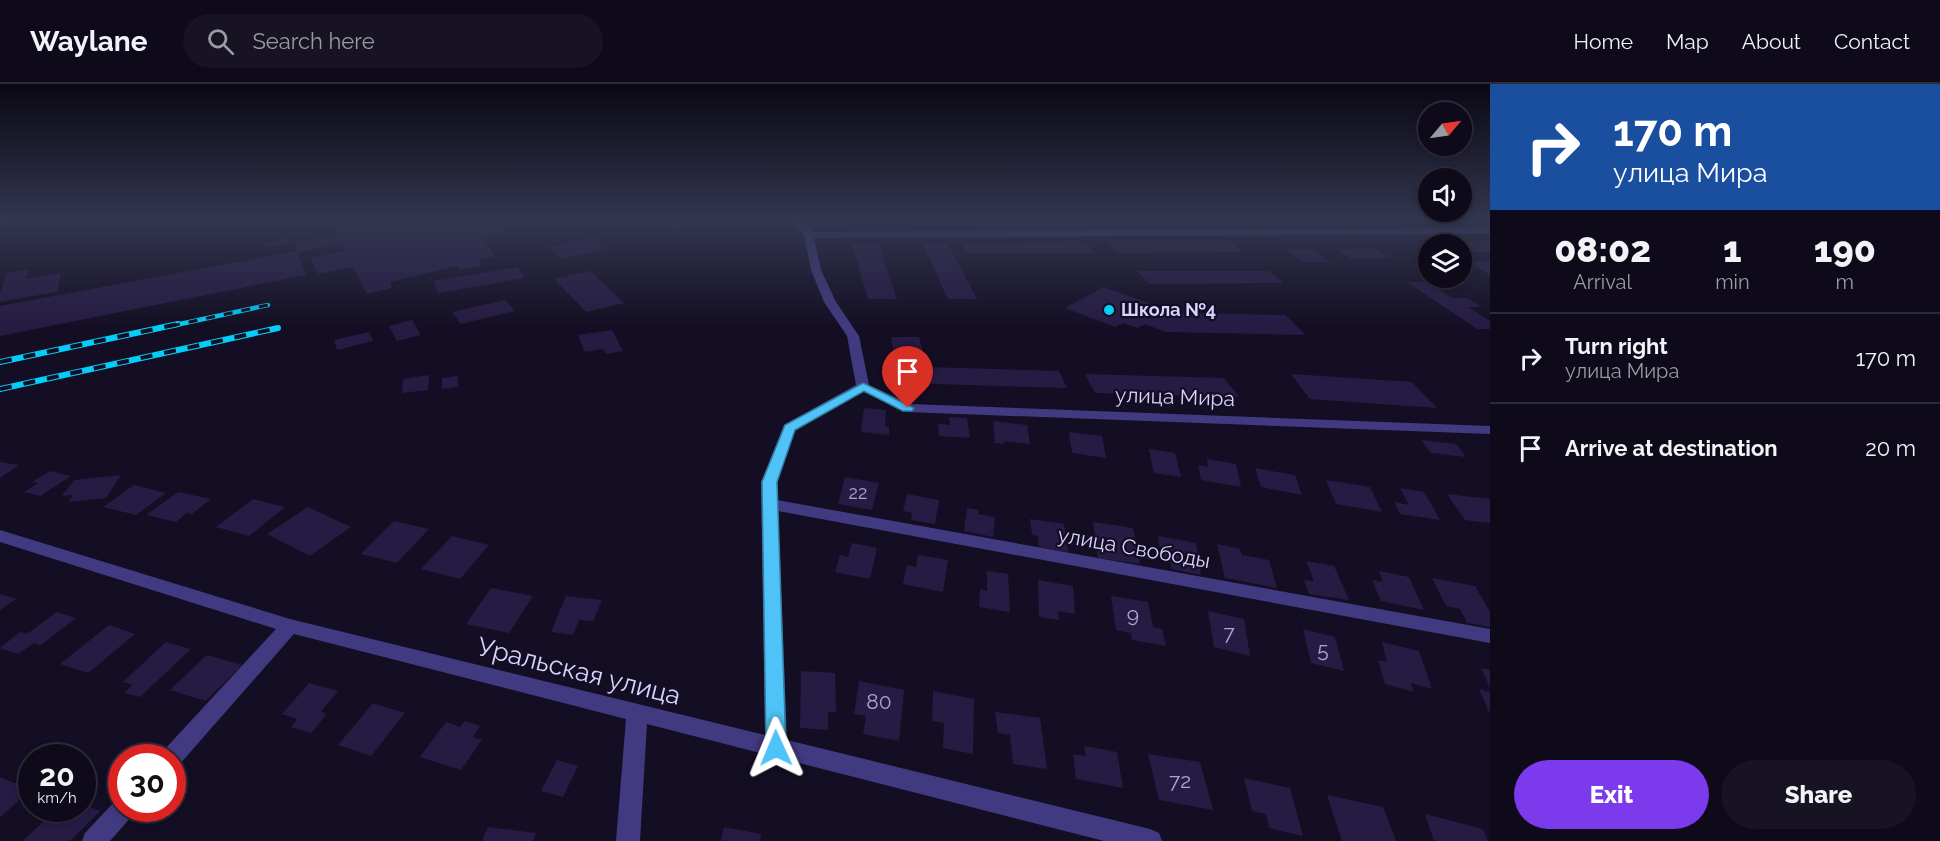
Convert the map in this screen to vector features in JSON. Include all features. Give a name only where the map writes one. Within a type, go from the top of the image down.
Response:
[{"type":"street","points":[[776,748],[770,482],[789,428],[863,387],[853,336],[830,302],[816,270],[813,256]]},
{"type":"street","name":"улица Мира","points":[[863,387],[908,408],[1485,430]]},
{"type":"street","points":[[1485,430],[1490,444]]},
{"type":"street","name":"улица Свободы","points":[[770,504],[1490,636]]},
{"type":"street","name":"Уральская улица","points":[[0,536],[290,626],[1150,841]]},
{"type":"street","points":[[184,744],[290,626]]},
{"type":"street","points":[[628,841],[637,713]]},
{"type":"street","points":[[94,841],[111,822]]},
{"type":"building","points":[[268,256],[299,256],[306,275],[0,336],[0,306]]},
{"type":"building","points":[[856,256],[882,256],[897,299],[868,299]]},
{"type":"building","points":[[929,256],[954,256],[977,299],[948,299]]},
{"type":"building","points":[[1296,256],[1321,256],[1330,262],[1304,262]]},
{"type":"building","points":[[1348,256],[1391,258],[1352,259]]},
{"type":"building","points":[[495,257],[479,260],[482,266],[460,270],[457,266],[390,282],[392,288],[367,294],[353,267],[318,274],[310,258]]},
{"type":"building","points":[[1472,261],[1490,261],[1490,275],[1472,265]]},
{"type":"building","points":[[518,267],[524,278],[438,293],[434,281]]},
{"type":"building","points":[[28,270],[25,279],[61,273],[57,292],[0,302],[0,293],[7,273]]},
{"type":"building","points":[[590,271],[624,303],[586,312],[554,279]]},
{"type":"building","points":[[1137,271],[1268,271],[1284,283],[1149,284]]},
{"type":"building","points":[[1407,282],[1418,282],[1418,288],[1438,288],[1452,298],[1467,298],[1482,307],[1468,307],[1490,321],[1490,329],[1477,329]]},
{"type":"building","name":"Школа №4","points":[[1104,287],[1156,306],[1146,312],[1285,315],[1306,335],[1166,332],[1145,324],[1138,328],[1123,323],[1115,327],[1065,308]]},
{"type":"building","points":[[505,300],[515,311],[461,324],[452,312]]},
{"type":"building","points":[[412,320],[421,335],[397,341],[389,326]]},
{"type":"building","points":[[612,330],[623,351],[606,354],[603,349],[585,352],[578,335]]},
{"type":"building","points":[[369,332],[373,341],[337,350],[334,340]]},
{"type":"building","points":[[891,337],[919,337],[927,367],[1059,371],[1067,388],[900,383]]},
{"type":"building","points":[[1085,374],[1224,378],[1239,397],[1095,393]]},
{"type":"building","points":[[1291,374],[1412,382],[1437,408],[1310,399]]},
{"type":"building","points":[[429,375],[428,390],[402,393],[403,379]]},
{"type":"building","points":[[458,376],[458,387],[442,389],[442,378]]},
{"type":"building","points":[[864,408],[886,410],[885,426],[889,427],[889,435],[861,432]]},
{"type":"building","points":[[949,417],[967,418],[970,438],[939,436],[938,424],[950,425]]},
{"type":"building","points":[[993,421],[1027,425],[1030,444],[1003,441],[1004,444],[995,443]]},
{"type":"building","points":[[1069,432],[1102,436],[1106,458],[1072,453]]},
{"type":"building","points":[[1421,440],[1456,444],[1466,457],[1431,453]]},
{"type":"building","points":[[1149,449],[1175,453],[1181,477],[1154,473]]},
{"type":"building","points":[[1207,459],[1236,464],[1241,487],[1201,480],[1198,465],[1208,467]]},
{"type":"building","points":[[0,462],[19,465],[0,478]]},
{"type":"building","points":[[1255,468],[1295,475],[1302,495],[1261,487]]},
{"type":"building","points":[[50,471],[71,476],[40,496],[24,492],[38,483],[32,482]]},
{"type":"building","points":[[121,475],[106,498],[68,502],[73,495],[62,496],[74,480]]},
{"type":"building","points":[[845,477],[879,483],[872,510],[838,504]]},
{"type":"building","points":[[1326,480],[1370,487],[1382,512],[1336,504]]},
{"type":"building","points":[[134,485],[166,493],[136,515],[103,507]]},
{"type":"building","points":[[1400,488],[1424,492],[1440,520],[1400,514],[1394,502],[1409,505]]},
{"type":"building","points":[[178,492],[211,499],[192,514],[187,513],[176,522],[146,515]]},
{"type":"building","points":[[907,494],[939,500],[935,524],[911,520],[912,513],[903,511]]},
{"type":"building","points":[[1447,494],[1490,499],[1490,523],[1465,520]]},
{"type":"building","points":[[253,499],[285,507],[249,536],[216,527]]},
{"type":"building","points":[[308,507],[351,527],[310,556],[267,534]]},
{"type":"building","points":[[967,508],[979,510],[978,514],[995,517],[993,537],[964,531]]},
{"type":"building","points":[[1030,519],[1064,524],[1068,552],[1039,547],[1038,536],[1032,535]]},
{"type":"building","points":[[394,521],[429,529],[397,563],[361,554]]},
{"type":"building","points":[[1093,522],[1133,528],[1140,564],[1098,558]]},
{"type":"building","points":[[452,536],[489,545],[460,579],[421,569]]},
{"type":"building","points":[[1158,536],[1196,543],[1201,575],[1171,569],[1170,560],[1161,558]]},
{"type":"building","points":[[852,543],[877,548],[870,579],[835,572],[840,555],[848,557]]},
{"type":"building","points":[[1217,544],[1240,549],[1242,555],[1269,560],[1277,588],[1225,578]]},
{"type":"building","points":[[918,555],[948,560],[943,592],[903,584],[907,565],[916,567]]},
{"type":"building","points":[[1306,561],[1334,566],[1349,600],[1309,594],[1304,580],[1314,581]]},
{"type":"building","points":[[987,571],[1008,574],[1010,612],[979,607],[980,589],[987,591]]},
{"type":"building","points":[[1379,571],[1409,577],[1424,610],[1381,601],[1372,580],[1383,582]]},
{"type":"building","points":[[1432,578],[1475,586],[1490,612],[1490,627],[1467,623],[1460,609],[1446,606]]},
{"type":"building","points":[[1038,580],[1073,586],[1075,614],[1058,611],[1059,620],[1039,617]]},
{"type":"building","points":[[491,588],[533,596],[509,633],[466,624]]},
{"type":"building","points":[[0,594],[16,599],[0,610]]},
{"type":"building","points":[[566,596],[602,600],[593,621],[579,620],[573,635],[551,632]]},
{"type":"building","points":[[1111,596],[1148,602],[1153,627],[1162,629],[1166,646],[1132,640],[1131,633],[1116,630]]},
{"type":"building","points":[[1208,611],[1244,619],[1250,656],[1214,647]]},
{"type":"building","points":[[57,612],[76,618],[41,645],[34,643],[18,654],[0,648],[20,632],[27,634]]},
{"type":"building","points":[[109,625],[135,634],[88,673],[60,664]]},
{"type":"building","points":[[1303,629],[1335,637],[1344,671],[1311,663]]},
{"type":"building","points":[[166,642],[191,649],[140,697],[124,693],[133,685],[123,682]]},
{"type":"building","points":[[1382,642],[1419,651],[1432,689],[1411,683],[1414,692],[1385,684],[1378,660],[1387,662]]},
{"type":"building","points":[[207,655],[242,665],[206,701],[170,690]]},
{"type":"building","points":[[1481,668],[1490,670],[1490,688]]},
{"type":"building","points":[[801,671],[835,673],[836,712],[828,712],[828,730],[800,728]]},
{"type":"building","points":[[859,681],[904,690],[899,741],[863,734],[866,716],[854,714]]},
{"type":"building","points":[[309,683],[338,691],[321,711],[326,715],[311,733],[291,727],[297,719],[282,714]]},
{"type":"building","points":[[1479,689],[1490,692],[1490,714]]},
{"type":"building","points":[[933,691],[974,699],[973,754],[943,748],[944,723],[932,721]]},
{"type":"building","points":[[373,703],[405,713],[371,756],[338,745]]},
{"type":"building","points":[[995,712],[1040,718],[1047,769],[1013,764],[1010,735],[998,733]]},
{"type":"building","points":[[465,721],[480,726],[473,737],[482,740],[461,770],[420,757],[446,722],[460,727]]},
{"type":"building","points":[[1084,746],[1117,752],[1123,788],[1076,779],[1073,754],[1086,756]]},
{"type":"building","points":[[1148,754],[1200,762],[1213,810],[1159,800]]},
{"type":"building","points":[[557,760],[578,766],[563,797],[541,791]]},
{"type":"building","points":[[0,777],[18,785],[18,801],[0,817]]},
{"type":"building","points":[[1244,778],[1290,788],[1303,836],[1269,828],[1266,814],[1252,811]]},
{"type":"building","points":[[1327,795],[1383,807],[1396,841],[1342,841]]},
{"type":"building","points":[[1425,814],[1483,829],[1488,841],[1434,841]]},
{"type":"building","points":[[43,822],[89,822],[70,841],[23,841]]},
{"type":"building","points":[[488,827],[536,833],[533,841],[482,841]]},
{"type":"building","points":[[724,827],[761,834],[760,841],[721,841]]},
{"type":"railway","points":[[171,326],[268,305]]},
{"type":"railway","points":[[0,362],[178,324]]},
{"type":"railway","points":[[0,389],[278,328]]},
{"type":"place","name":"Школа №4","points":[[1109,310]]},
{"type":"route","points":[[776,748],[770,482],[789,428],[863,387],[908,408]]}]
